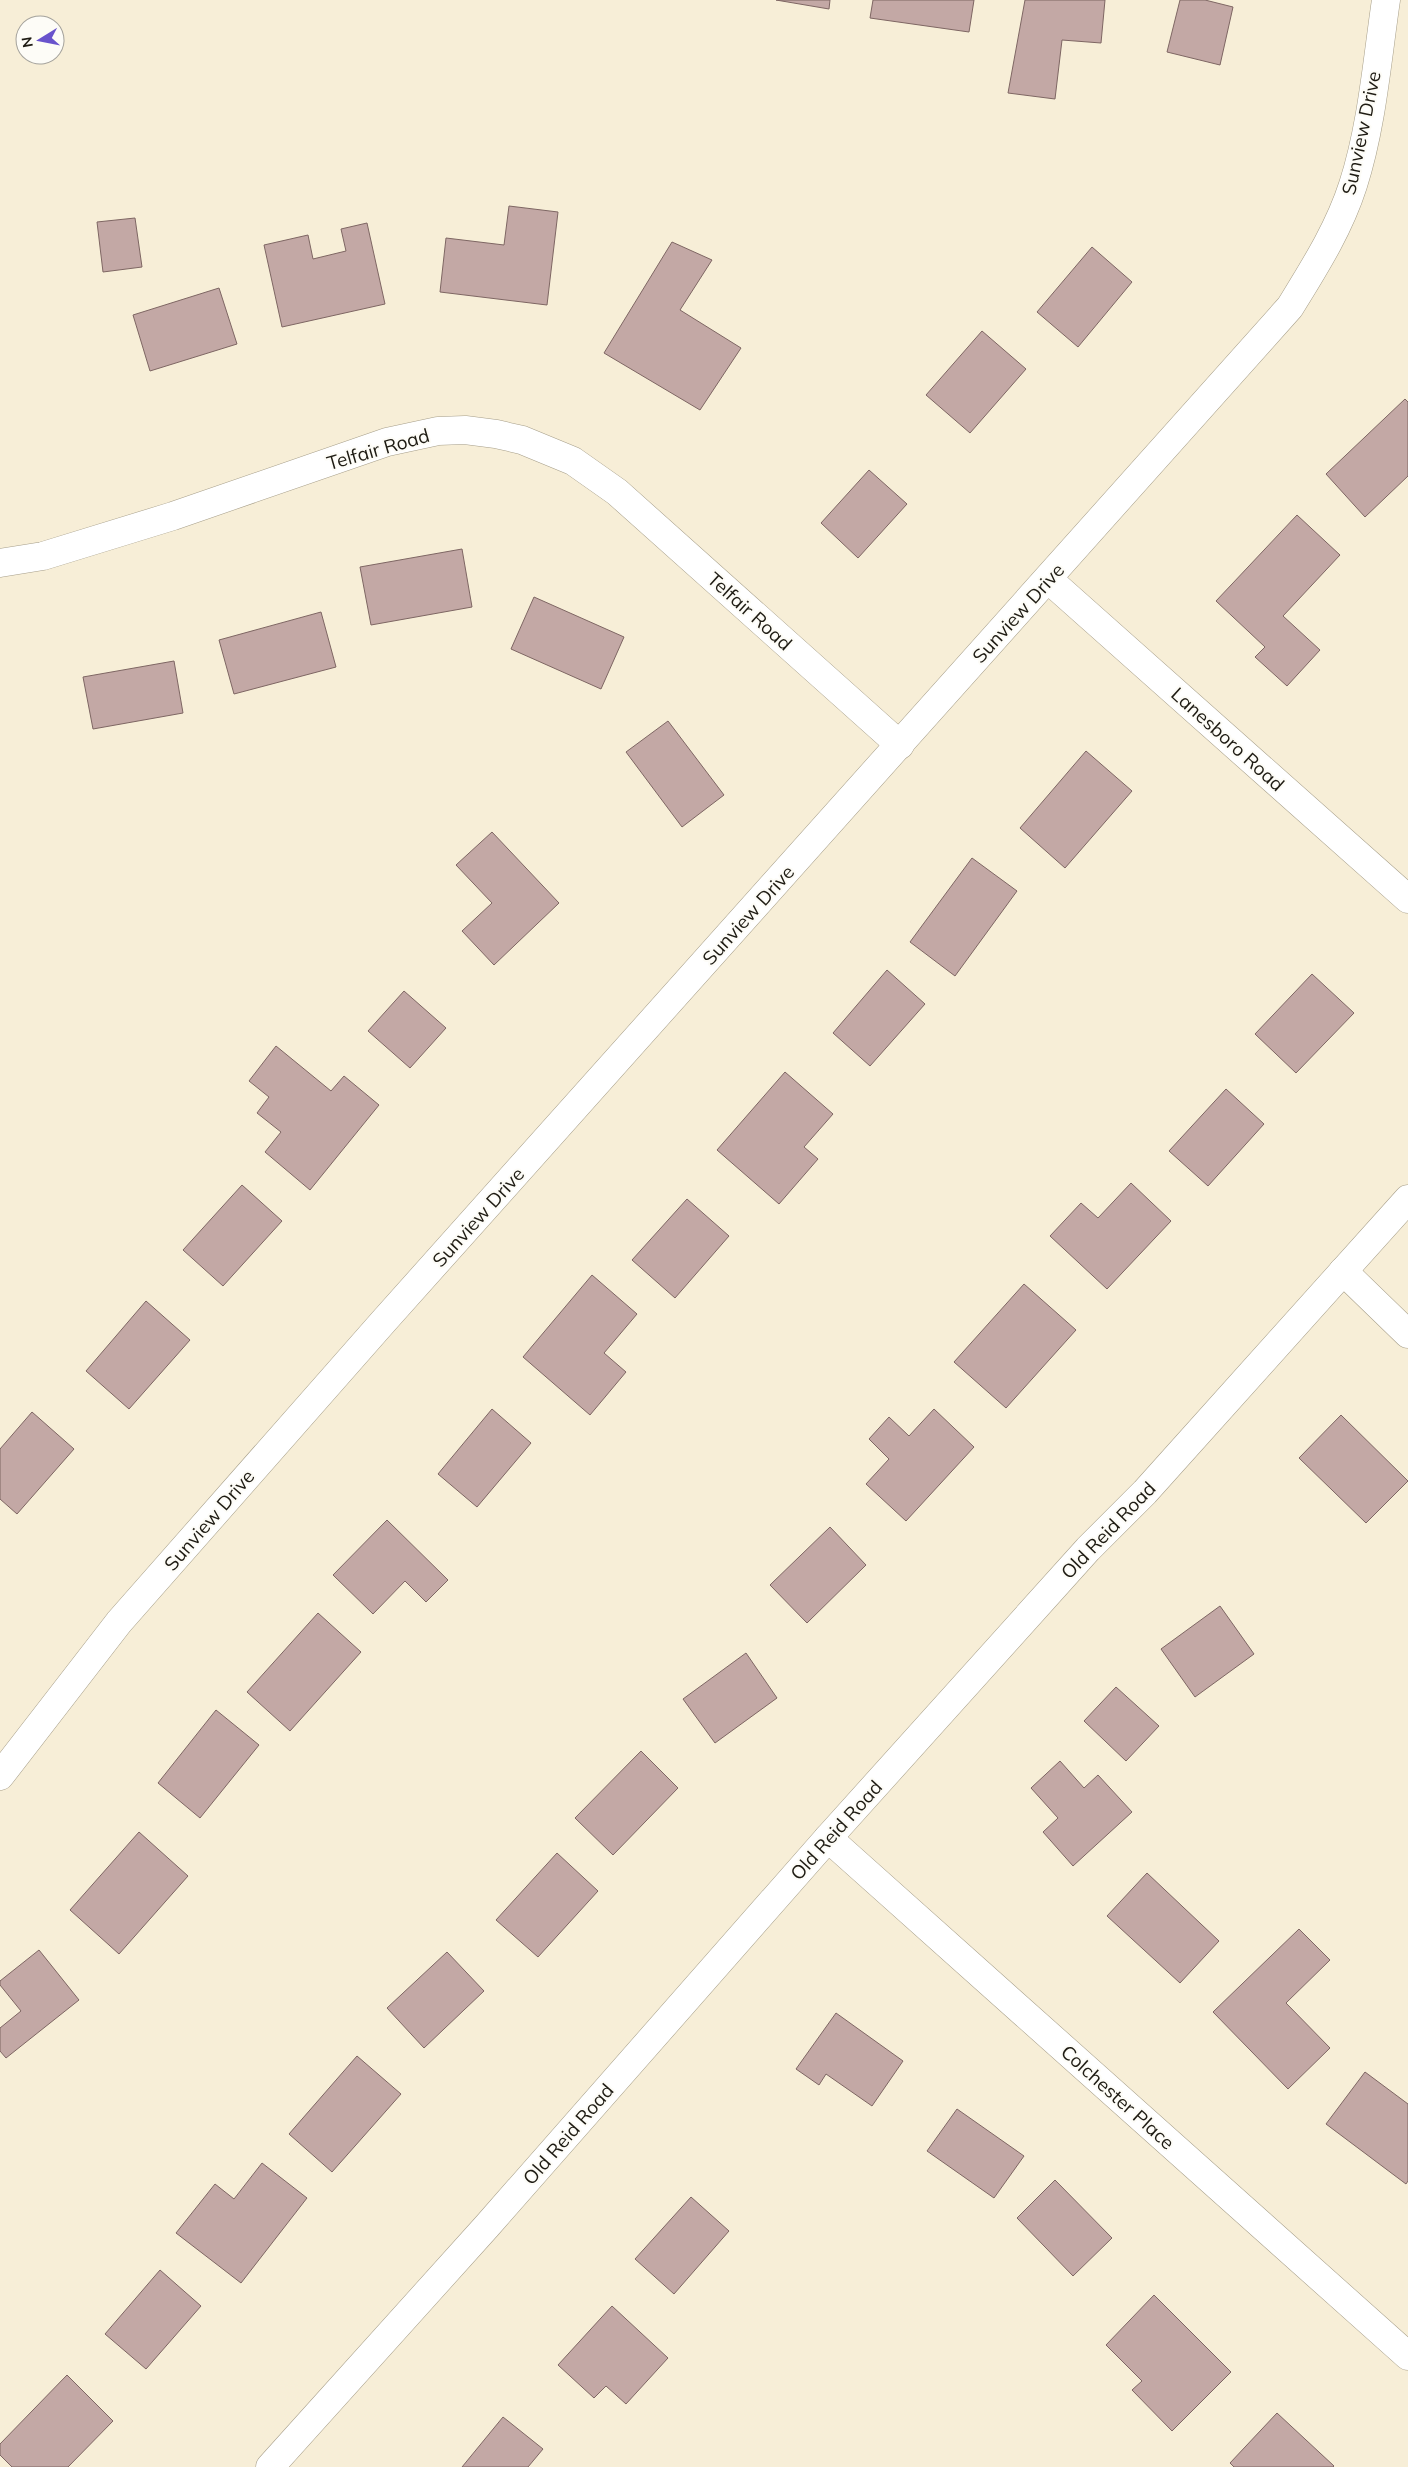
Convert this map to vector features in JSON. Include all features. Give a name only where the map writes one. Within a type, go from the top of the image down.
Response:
[{"type":"street","name":"Sunview Drive","points":[[0,1776],[119,1622],[383,1322],[1290,307],[1323,254],[1342,215],[1354,184],[1368,119],[1386,0]]},
{"type":"street","name":"Telfair Road","points":[[0,563],[43,556],[173,516],[387,442],[438,431],[465,430],[496,434],[522,440],[573,461],[617,492],[900,745]]},
{"type":"street","name":"Lanesboro Road","points":[[1048,579],[1408,900]]},
{"type":"street","name":"Old Reid Road","points":[[271,2467],[487,2226],[828,1838],[1081,1556],[1145,1492],[1408,1199]]},
{"type":"street","points":[[1343,1271],[1408,1334]]},
{"type":"street","name":"Colchester Place","points":[[828,1838],[1408,2356]]},
{"type":"building","points":[[776,0],[830,0],[829,9]]},
{"type":"building","points":[[873,0],[974,0],[969,32],[870,18]]},
{"type":"building","points":[[1025,0],[1105,0],[1101,43],[1062,40],[1055,99],[1008,93]]},
{"type":"building","points":[[1180,0],[1205,0],[1233,7],[1220,65],[1167,52]]},
{"type":"building","points":[[509,206],[558,212],[547,305],[440,292],[446,238],[504,245]]},
{"type":"building","points":[[135,218],[142,267],[103,272],[97,222]]},
{"type":"building","points":[[367,223],[385,304],[282,327],[264,245],[308,235],[313,259],[346,251],[341,229]]},
{"type":"building","points":[[672,242],[712,260],[680,310],[741,348],[700,410],[604,353]]},
{"type":"building","points":[[1092,247],[1132,282],[1078,347],[1037,312]]},
{"type":"building","points":[[219,288],[237,344],[150,371],[133,315]]},
{"type":"building","points":[[982,331],[1026,369],[970,433],[926,395]]},
{"type":"building","points":[[1405,399],[1408,402],[1408,476],[1365,517],[1326,474]]},
{"type":"building","points":[[869,470],[907,504],[858,558],[821,523]]},
{"type":"building","points":[[1297,515],[1340,555],[1283,616],[1320,650],[1287,686],[1255,657],[1265,647],[1216,601]]},
{"type":"building","points":[[462,549],[472,607],[371,625],[360,567]]},
{"type":"building","points":[[534,597],[624,637],[601,689],[511,649]]},
{"type":"building","points":[[321,612],[336,667],[234,694],[219,640]]},
{"type":"building","points":[[174,661],[183,713],[93,729],[83,677]]},
{"type":"building","points":[[668,721],[724,795],[682,827],[626,752]]},
{"type":"building","points":[[1086,751],[1132,791],[1065,868],[1020,828]]},
{"type":"building","points":[[492,832],[559,903],[494,965],[462,931],[492,903],[456,865]]},
{"type":"building","points":[[972,858],[1017,891],[955,976],[910,942]]},
{"type":"building","points":[[887,970],[925,1004],[870,1066],[833,1033]]},
{"type":"building","points":[[1312,974],[1354,1013],[1296,1073],[1255,1034]]},
{"type":"building","points":[[404,991],[446,1028],[410,1068],[368,1031]]},
{"type":"building","points":[[276,1046],[331,1091],[344,1076],[379,1105],[310,1190],[265,1152],[281,1132],[257,1113],[269,1097],[249,1081]]},
{"type":"building","points":[[785,1072],[833,1114],[804,1147],[818,1159],[779,1204],[717,1150]]},
{"type":"building","points":[[1226,1089],[1264,1124],[1208,1186],[1169,1151]]},
{"type":"building","points":[[1131,1183],[1171,1221],[1107,1289],[1050,1236],[1081,1203],[1098,1218]]},
{"type":"building","points":[[242,1185],[282,1221],[223,1286],[183,1250]]},
{"type":"building","points":[[687,1199],[729,1236],[675,1298],[632,1260]]},
{"type":"building","points":[[592,1275],[637,1314],[604,1353],[626,1372],[590,1415],[523,1357]]},
{"type":"building","points":[[1024,1284],[1076,1330],[1006,1408],[954,1362]]},
{"type":"building","points":[[146,1301],[190,1340],[129,1409],[86,1371]]},
{"type":"building","points":[[492,1409],[531,1443],[477,1507],[438,1474]]},
{"type":"building","points":[[934,1409],[974,1447],[906,1521],[866,1484],[889,1459],[869,1439],[889,1417],[909,1436]]},
{"type":"building","points":[[32,1412],[74,1449],[17,1514],[0,1499],[0,1449]]},
{"type":"building","points":[[1341,1415],[1408,1481],[1366,1523],[1299,1458]]},
{"type":"building","points":[[387,1520],[448,1580],[426,1602],[405,1581],[373,1614],[333,1575]]},
{"type":"building","points":[[830,1527],[866,1565],[807,1623],[770,1585]]},
{"type":"building","points":[[1220,1606],[1254,1654],[1195,1697],[1161,1649]]},
{"type":"building","points":[[318,1613],[361,1652],[290,1731],[247,1692]]},
{"type":"building","points":[[746,1653],[777,1698],[715,1743],[683,1699]]},
{"type":"building","points":[[1116,1687],[1159,1726],[1126,1761],[1084,1721]]},
{"type":"building","points":[[216,1710],[259,1745],[200,1818],[158,1783]]},
{"type":"building","points":[[641,1751],[678,1788],[613,1855],[575,1818]]},
{"type":"building","points":[[1060,1761],[1084,1788],[1098,1775],[1132,1812],[1073,1866],[1043,1832],[1058,1818],[1031,1788]]},
{"type":"building","points":[[139,1832],[188,1876],[119,1954],[70,1910]]},
{"type":"building","points":[[557,1853],[598,1891],[538,1957],[496,1920]]},
{"type":"building","points":[[1147,1873],[1219,1941],[1180,1983],[1107,1916]]},
{"type":"building","points":[[1299,1929],[1330,1960],[1286,2003],[1330,2048],[1288,2089],[1213,2012]]},
{"type":"building","points":[[39,1950],[79,2000],[6,2058],[0,2051],[0,2028],[21,2011],[0,1985],[0,1981]]},
{"type":"building","points":[[447,1952],[484,1991],[424,2048],[387,2008]]},
{"type":"building","points":[[836,2013],[903,2061],[872,2106],[826,2074],[819,2085],[796,2069]]},
{"type":"building","points":[[357,2056],[401,2094],[332,2172],[289,2134]]},
{"type":"building","points":[[1365,2072],[1408,2104],[1408,2181],[1406,2184],[1326,2124]]},
{"type":"building","points":[[957,2109],[1024,2156],[994,2198],[927,2151]]},
{"type":"building","points":[[262,2163],[307,2198],[241,2283],[176,2233],[215,2184],[234,2199]]},
{"type":"building","points":[[1055,2180],[1112,2238],[1073,2276],[1017,2218]]},
{"type":"building","points":[[691,2197],[729,2231],[674,2294],[635,2259]]},
{"type":"building","points":[[160,2270],[201,2306],[146,2369],[105,2334]]},
{"type":"building","points":[[1154,2295],[1231,2372],[1172,2431],[1132,2390],[1142,2381],[1106,2345]]},
{"type":"building","points":[[612,2306],[668,2358],[626,2404],[606,2386],[594,2398],[558,2365]]},
{"type":"building","points":[[67,2375],[113,2421],[68,2467],[12,2467],[0,2455],[0,2444]]},
{"type":"building","points":[[1277,2413],[1334,2466],[1234,2467],[1230,2463]]},
{"type":"building","points":[[503,2417],[543,2449],[528,2467],[462,2467]]}]
